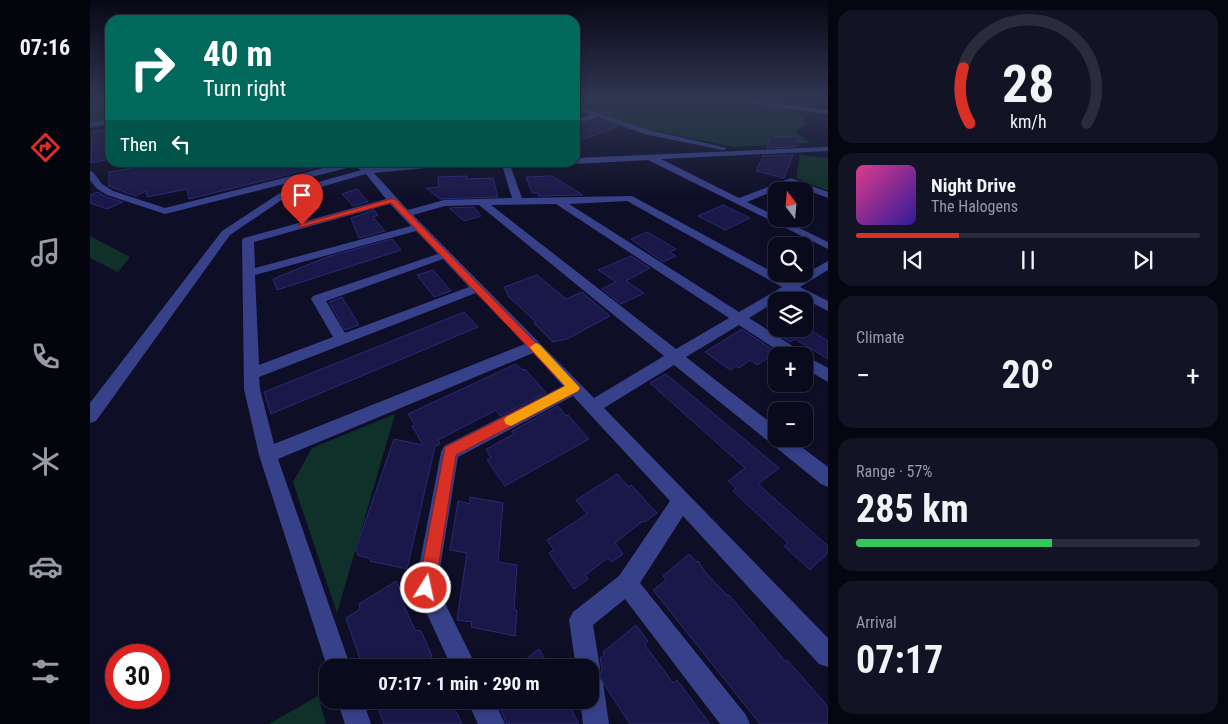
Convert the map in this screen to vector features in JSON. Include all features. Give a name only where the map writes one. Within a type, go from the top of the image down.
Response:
[{"type":"street","points":[[646,132],[748,153]]},
{"type":"street","points":[[580,160],[828,149]]},
{"type":"street","points":[[649,158],[828,246]]},
{"type":"street","points":[[90,174],[99,186],[110,193],[164,211],[356,167]]},
{"type":"street","points":[[90,416],[226,233],[283,196],[358,167]]},
{"type":"street","points":[[361,167],[535,346],[828,655]]},
{"type":"street","points":[[506,167],[518,201]]},
{"type":"street","points":[[738,202],[791,181],[828,195]]},
{"type":"street","points":[[406,214],[444,203],[629,198],[828,307]]},
{"type":"street","points":[[336,659],[268,455],[252,389],[248,240],[392,200]]},
{"type":"street","points":[[558,201],[783,347]]},
{"type":"street","points":[[481,202],[768,431]]},
{"type":"street","points":[[249,273],[418,227]]},
{"type":"street","points":[[342,340],[318,299],[446,255]]},
{"type":"street","points":[[592,407],[828,265]]},
{"type":"street","points":[[252,374],[478,288]]},
{"type":"street","points":[[268,455],[535,346]]},
{"type":"street","points":[[813,366],[828,376]]},
{"type":"street","points":[[461,659],[426,588],[450,452],[574,388]]},
{"type":"street","points":[[788,447],[828,478]]},
{"type":"street","points":[[587,659],[581,620],[627,584],[681,501]]},
{"type":"street","points":[[627,584],[737,724]]},
{"type":"street","points":[[353,709],[358,724]]},
{"type":"street","points":[[484,709],[492,724]]},
{"type":"street","points":[[594,709],[596,724]]},
{"type":"green space","points":[[660,132],[795,132],[810,143],[733,147]]},
{"type":"green space","points":[[800,155],[828,158],[828,191],[813,185],[813,182],[806,182],[796,178]]},
{"type":"green space","points":[[90,236],[130,257],[118,272],[90,258]]},
{"type":"green space","points":[[395,414],[337,613],[293,482],[312,448]]},
{"type":"green space","points":[[318,696],[319,709],[322,709],[326,724],[269,724]]},
{"type":"building","points":[[92,132],[105,132],[105,160],[91,163]]},
{"type":"building","points":[[580,132],[603,132],[584,139],[580,138]]},
{"type":"building","points":[[771,137],[799,137],[795,147],[767,148]]},
{"type":"building","points":[[793,155],[784,178],[756,171],[763,156]]},
{"type":"building","points":[[138,167],[314,168],[189,199],[187,189],[147,197],[146,191],[135,196],[109,186],[109,172]]},
{"type":"building","points":[[467,176],[467,179],[493,178],[498,197],[440,199],[426,188],[439,187],[438,177]]},
{"type":"building","points":[[552,176],[583,195],[539,196],[538,193],[532,193],[526,177]]},
{"type":"building","points":[[357,189],[368,202],[353,206],[342,194]]},
{"type":"building","points":[[98,192],[106,197],[123,202],[107,209],[90,203],[90,195]]},
{"type":"building","points":[[723,205],[750,218],[725,230],[698,216]]},
{"type":"building","points":[[474,207],[481,216],[464,221],[449,208]]},
{"type":"building","points":[[374,210],[378,215],[373,217],[385,231],[359,238],[351,218]]},
{"type":"building","points":[[647,232],[676,249],[669,252],[676,256],[663,262],[631,239]]},
{"type":"building","points":[[392,239],[401,250],[277,290],[273,279],[327,257]]},
{"type":"building","points":[[631,256],[650,268],[626,281],[644,293],[621,304],[602,289],[616,282],[598,270]]},
{"type":"building","points":[[433,270],[451,291],[434,297],[417,275]]},
{"type":"building","points":[[537,275],[566,299],[582,292],[610,316],[567,339],[553,342],[534,323],[536,322],[509,297],[504,287]]},
{"type":"building","points":[[342,297],[359,325],[345,330],[329,302]]},
{"type":"building","points":[[464,312],[478,327],[271,414],[264,392]]},
{"type":"building","points":[[742,329],[769,347],[768,357],[757,365],[750,360],[739,368],[736,366],[730,370],[705,352]]},
{"type":"building","points":[[813,332],[828,341],[828,359],[813,350],[813,347],[808,347],[795,339],[790,342],[782,337],[813,337]]},
{"type":"building","points":[[516,364],[523,370],[525,369],[546,393],[500,416],[496,410],[438,440],[440,444],[435,446],[407,569],[370,561],[371,559],[357,555],[358,552],[355,551],[394,439],[423,445],[412,426],[415,425],[408,414]]},
{"type":"building","points":[[666,374],[779,468],[758,484],[828,546],[828,553],[810,570],[784,546],[788,543],[733,491],[736,488],[728,481],[745,468],[650,383]]},
{"type":"building","points":[[558,406],[589,439],[505,486],[487,460],[491,458],[486,449],[514,434],[512,431]]},
{"type":"building","points":[[617,474],[629,487],[631,485],[657,513],[645,522],[643,521],[615,543],[623,554],[612,562],[608,558],[585,575],[588,579],[574,589],[549,553],[554,550],[547,540],[587,514],[576,500]]},
{"type":"building","points":[[470,497],[503,503],[498,562],[517,565],[514,609],[517,610],[515,636],[471,627],[472,622],[457,620],[467,553],[450,550],[458,501],[470,504]]},
{"type":"building","points":[[689,554],[698,561],[706,573],[730,596],[785,661],[788,661],[824,702],[828,708],[828,724],[760,724],[653,590],[666,580],[663,576]]},
{"type":"building","points":[[396,581],[402,594],[400,597],[415,630],[421,631],[432,656],[431,659],[360,659],[346,618],[360,609],[359,604]]},
{"type":"building","points":[[636,625],[648,641],[645,645],[673,683],[677,680],[710,724],[630,724],[605,686],[600,674],[602,668],[600,658],[604,655],[603,652]]},
{"type":"building","points":[[539,649],[545,659],[526,659]]},
{"type":"building","points":[[378,709],[455,709],[462,724],[384,724]]},
{"type":"building","points":[[500,709],[571,709],[579,724],[507,724]]},
{"type":"slow traffic","points":[[511,420],[574,388],[536,347]]},
{"type":"route","points":[[302,225],[392,200],[574,388],[450,452],[426,588]]}]
